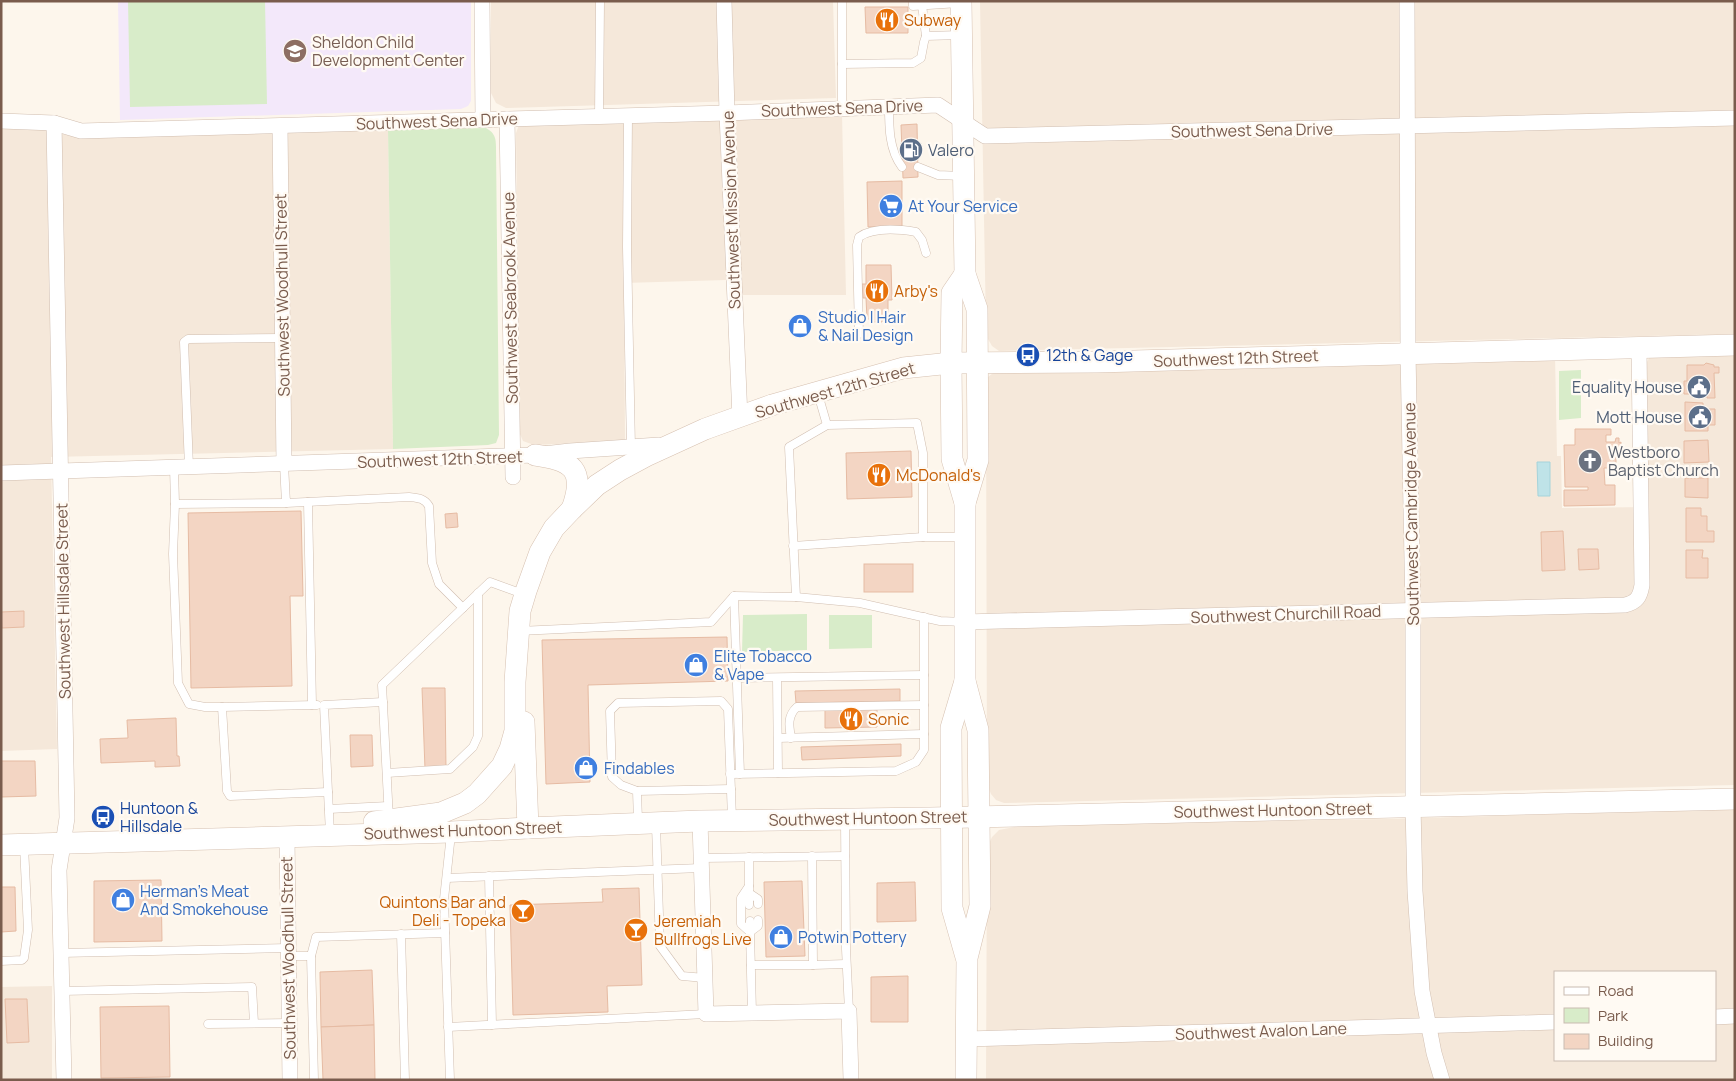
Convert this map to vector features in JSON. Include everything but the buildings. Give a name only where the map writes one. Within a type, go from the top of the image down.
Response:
[{"type":"main road","points":[[961,2],[965,274],[978,309],[978,460],[965,503]]},
{"type":"main road","points":[[965,274],[952,293],[952,459],[965,503],[965,681],[978,730],[980,906],[967,958],[966,1080]]},
{"type":"main road","name":"Southwest 12th Street","points":[[676,442],[772,405],[817,392],[903,368],[951,363],[1097,362],[1735,346]]},
{"type":"main road","points":[[1,844],[330,836],[346,824],[441,813],[464,803],[477,794],[502,766],[510,749],[515,731],[515,682],[520,611],[540,552],[554,528],[598,485],[620,470],[676,442]]},
{"type":"main road","points":[[535,455],[554,458],[567,464],[574,470],[578,478],[579,488],[572,509]]},
{"type":"main road","points":[[519,637],[528,828]]},
{"type":"main road","points":[[965,681],[951,728],[952,908],[967,958]]},
{"type":"main road","name":"Southwest Huntoon Street","points":[[389,820],[451,832],[700,821],[1735,799]]},
{"type":"street","points":[[482,1],[483,120]]},
{"type":"street","name":"Southwest Mission Avenue","points":[[724,1],[740,418]]},
{"type":"street","name":"Southwest Cambridge Avenue","points":[[1407,1],[1408,353],[1415,891],[1422,991],[1428,1026],[1442,1080]]},
{"type":"street","name":"Southwest Sena Drive","points":[[1,121],[54,122],[82,130],[628,116],[938,105],[985,136],[1735,118]]},
{"type":"street","name":"Southwest Seabrook Avenue","points":[[507,119],[513,477]]},
{"type":"street","name":"Southwest Hillsdale Street","points":[[54,122],[68,818],[59,870],[64,1080]]},
{"type":"street","name":"Southwest Woodhull Street","points":[[280,126],[284,464]]},
{"type":"street","name":"Southwest Churchill Road","points":[[964,622],[1625,605],[1637,600],[1642,585],[1639,348]]},
{"type":"street","name":"Southwest 12th Street","points":[[1,473],[535,455],[631,448],[676,442]]},
{"type":"street","points":[[700,821],[706,1014],[849,1011],[851,1080]]},
{"type":"street","name":"Southwest Woodhull Street","points":[[286,837],[290,1080]]},
{"type":"street","points":[[1716,1016],[1735,1016]]},
{"type":"street","name":"Southwest Avalon Lane","points":[[967,1039],[1554,1022]]},
{"type":"lane","points":[[600,1],[600,116]]},
{"type":"lane","points":[[842,1],[842,108]]},
{"type":"lane","points":[[913,1],[913,6],[961,2]]},
{"type":"lane","points":[[842,64],[915,62],[921,58],[922,46],[926,36],[922,5]]},
{"type":"lane","points":[[926,36],[961,35]]},
{"type":"lane","points":[[889,106],[889,128],[894,153],[902,166]]},
{"type":"lane","points":[[628,116],[627,247],[631,448]]},
{"type":"lane","points":[[918,167],[938,175],[963,176]]},
{"type":"lane","points":[[860,334],[857,245],[859,237],[868,231],[906,230],[916,232],[922,240],[926,253]]},
{"type":"lane","points":[[189,467],[184,342],[188,339],[282,338]]},
{"type":"lane","points":[[817,392],[827,424]]},
{"type":"lane","points":[[796,597],[789,447],[827,424],[917,423],[923,453],[923,538]]},
{"type":"lane","points":[[284,464],[286,503]]},
{"type":"lane","points":[[174,467],[175,504],[172,554],[178,683],[189,704],[205,707],[222,707],[383,702]]},
{"type":"lane","points":[[175,504],[286,503],[421,498],[429,506],[432,563],[439,584],[463,608]]},
{"type":"lane","points":[[308,502],[312,705]]},
{"type":"lane","points":[[793,546],[965,536]]},
{"type":"lane","points":[[329,809],[389,820],[382,685],[490,582],[525,595]]},
{"type":"lane","points":[[386,773],[450,769],[473,747],[478,736],[478,593]]},
{"type":"lane","points":[[519,637],[711,622],[734,596],[796,597],[860,603],[940,621],[964,622]]},
{"type":"lane","points":[[734,596],[740,774]]},
{"type":"lane","points":[[730,774],[896,771],[916,762],[924,750],[924,617]]},
{"type":"lane","points":[[737,678],[924,675]]},
{"type":"lane","points":[[778,678],[778,773]]},
{"type":"lane","points":[[731,788],[637,791],[621,785],[612,777],[610,711],[618,703],[721,701],[728,708],[730,774],[731,788],[732,821]]},
{"type":"lane","points":[[324,705],[330,836]]},
{"type":"lane","points":[[791,738],[789,718],[792,711],[797,707],[924,705]]},
{"type":"lane","points":[[222,707],[227,791],[230,796],[328,792]]},
{"type":"lane","points":[[778,738],[924,734]]},
{"type":"lane","points":[[637,791],[647,823],[657,870],[660,946],[682,976],[705,978]]},
{"type":"lane","points":[[845,819],[846,964],[849,1011]]},
{"type":"lane","points":[[450,1080],[444,899],[451,832]]},
{"type":"lane","points":[[1,960],[22,960],[24,958],[28,930],[24,844]]},
{"type":"lane","points":[[812,856],[813,964]]},
{"type":"lane","points":[[447,878],[657,870],[749,857],[845,856]]},
{"type":"lane","points":[[749,857],[749,905]]},
{"type":"lane","points":[[489,876],[492,1025]]},
{"type":"lane","points":[[749,889],[758,899],[758,904]]},
{"type":"lane","points":[[749,889],[740,898],[741,924],[750,932]]},
{"type":"lane","points":[[752,1013],[750,932],[754,921]]},
{"type":"lane","points":[[314,1080],[311,956],[316,937],[445,933]]},
{"type":"lane","points":[[401,934],[405,1080]]},
{"type":"lane","points":[[61,953],[288,952],[311,956]]},
{"type":"lane","points":[[751,965],[846,964]]},
{"type":"lane","points":[[62,991],[252,987],[254,1023]]},
{"type":"lane","points":[[448,1027],[706,1014]]},
{"type":"lane","points":[[208,1024],[289,1023]]},
{"type":"shaded area","name":"Sheldon Child Development Center","points":[[118,1],[471,1],[471,101],[468,106],[461,109],[120,120]]},
{"type":"shaded area","points":[[491,1],[833,1],[836,98],[506,108],[496,103],[491,93]]},
{"type":"shaded area","points":[[980,1],[1735,1],[1735,334],[999,351],[992,346],[988,339],[986,327]]},
{"type":"shaded area","points":[[842,114],[846,295],[727,295],[726,280],[624,283],[625,441],[534,445],[523,441],[520,434],[516,133],[519,125]]},
{"type":"shaded area","points":[[1,126],[38,127],[85,138],[388,130],[393,449],[51,457],[57,749],[1,751]]},
{"type":"shaded area","points":[[1735,352],[1735,785],[1004,803],[996,800],[991,794],[987,784],[986,386],[988,377],[997,370],[1555,355],[1557,456],[1561,456],[1562,508],[1648,507],[1647,362],[1650,356]]},
{"type":"shaded area","points":[[1735,809],[1735,1080],[986,1080],[987,848],[992,837],[999,830],[1029,824],[1388,819]]},
{"type":"shaded area","points":[[52,986],[52,1080],[1,1080],[1,987]]},
{"type":"green space","points":[[128,1],[265,1],[267,104],[130,107]]},
{"type":"green space","points":[[486,128],[493,134],[496,144],[499,435],[496,443],[488,445],[393,449],[388,130]]},
{"type":"green space","points":[[1581,370],[1581,418],[1559,420],[1559,371]]},
{"type":"green space","points":[[807,614],[807,650],[742,652],[743,615]]},
{"type":"green space","points":[[829,615],[872,615],[872,648],[829,649]]},
{"type":"water","points":[[1537,462],[1550,462],[1550,496],[1538,496]]},
{"type":"place","name":"Subway","points":[[887,20]]},
{"type":"place","name":"Sheldon Child Development Center","points":[[295,51]]},
{"type":"place","name":"Valero","points":[[911,150]]},
{"type":"place","name":"At Your Service","points":[[891,206]]},
{"type":"place","name":"Arby's","points":[[877,291]]},
{"type":"place","name":"Studio I Hair & Nail Design","points":[[800,326]]},
{"type":"place","name":"12th & Gage","points":[[1028,355]]},
{"type":"place","name":"Equality House","points":[[1699,387]]},
{"type":"place","name":"Mott House","points":[[1700,417]]},
{"type":"place","name":"Westboro Baptist Church","points":[[1590,461]]},
{"type":"place","name":"McDonald's","points":[[879,475]]},
{"type":"place","name":"Elite Tobacco & Vape","points":[[696,665]]},
{"type":"place","name":"Sonic","points":[[851,719]]},
{"type":"place","name":"Findables","points":[[586,768]]},
{"type":"place","name":"Huntoon & Hillsdale","points":[[103,817]]},
{"type":"place","name":"Herman's Meat And Smokehouse","points":[[123,900]]},
{"type":"place","name":"Quintons Bar and Deli - Topeka","points":[[523,911]]},
{"type":"place","name":"Jeremiah Bullfrogs Live","points":[[636,930]]},
{"type":"place","name":"Potwin Pottery","points":[[781,937]]}]
